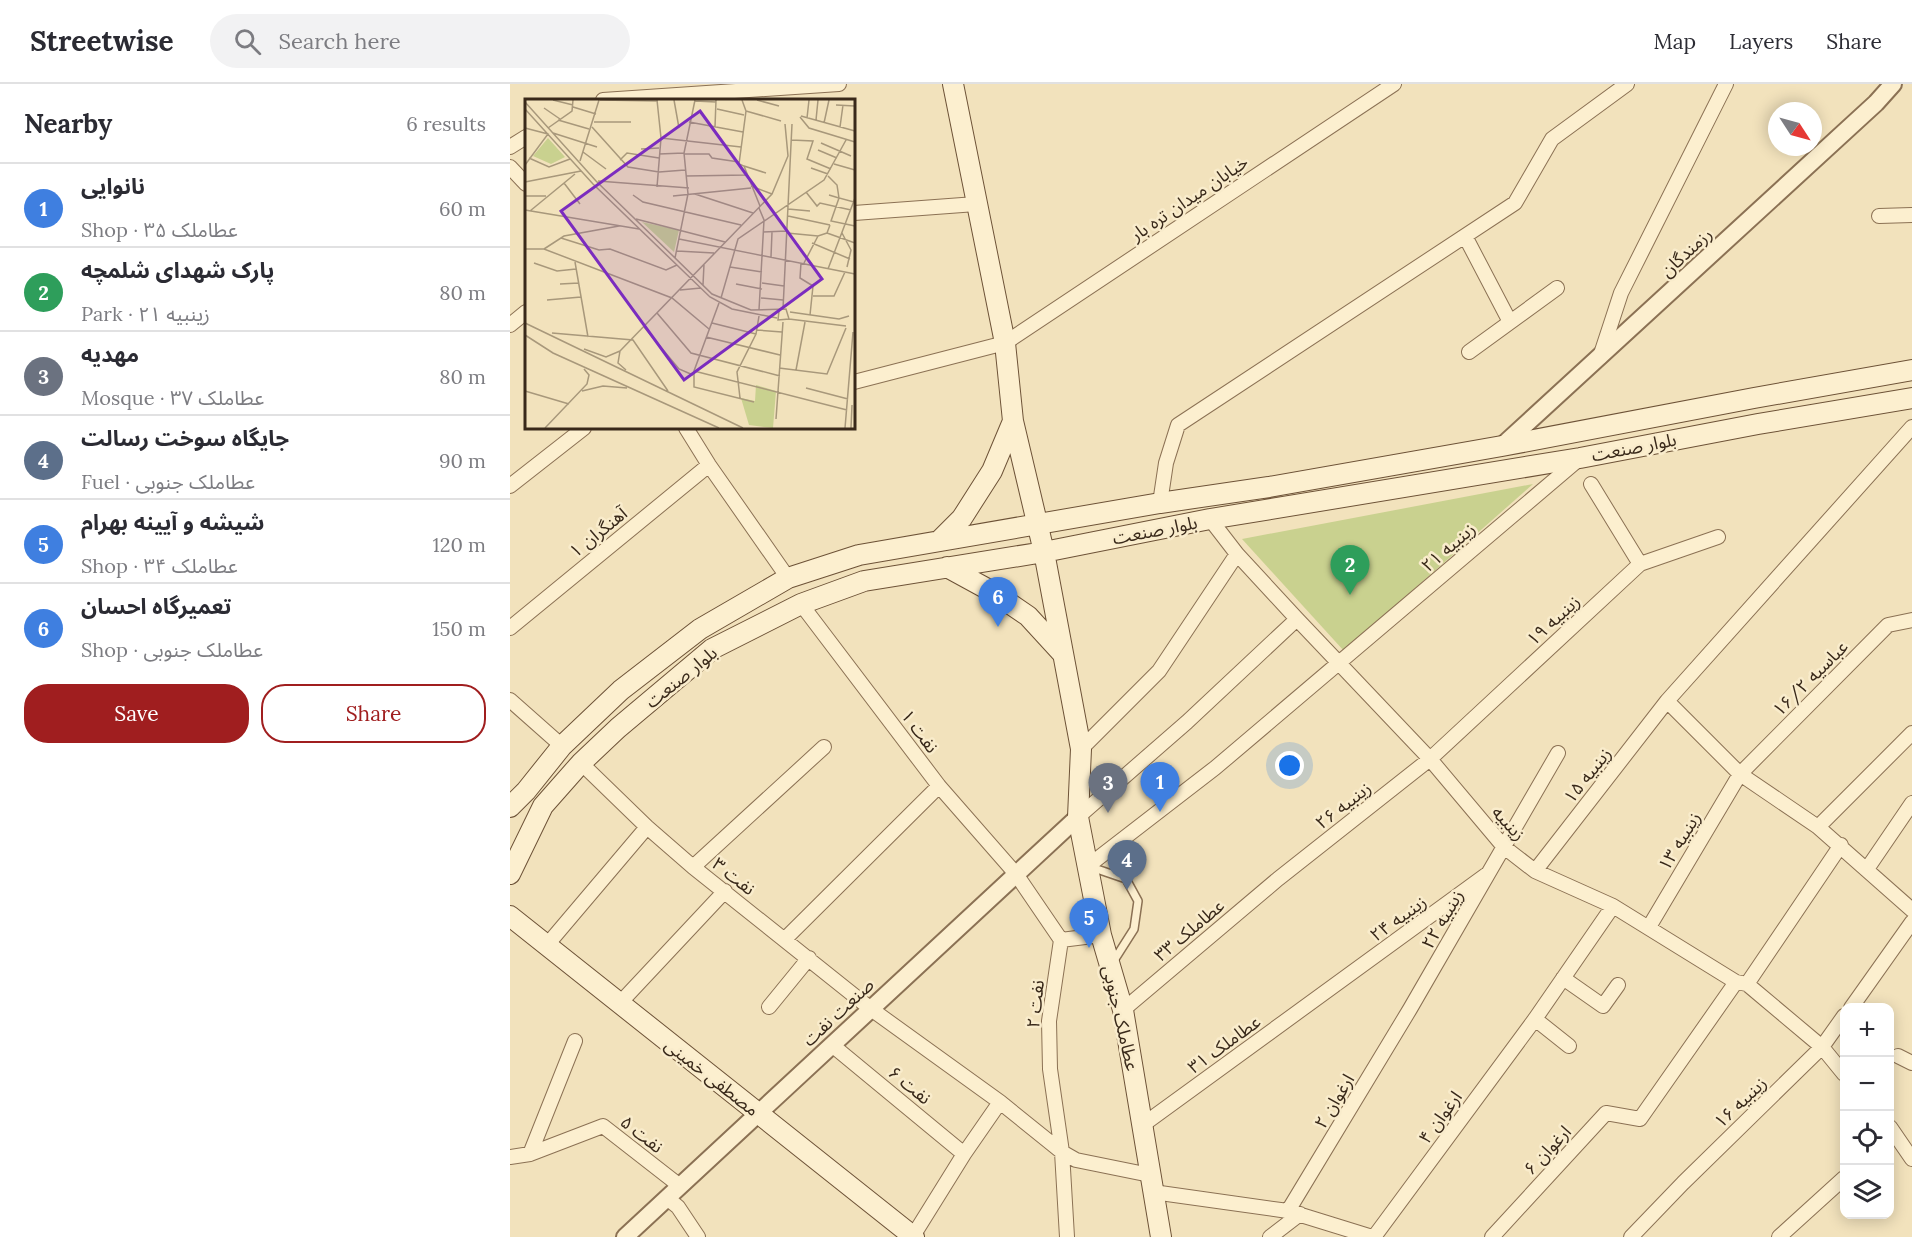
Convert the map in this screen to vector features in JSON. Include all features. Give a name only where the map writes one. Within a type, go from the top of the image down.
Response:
[{"type":"main road","name":"عطاملک جنوبی","points":[[953,84],[1005,343],[1013,421],[1044,552],[1081,749],[1078,817],[1101,934],[1123,1010],[1144,1124],[1151,1183],[1161,1237]]},
{"type":"main road","name":"بلوار صنعت","points":[[510,807],[562,746],[621,690],[700,628],[788,578],[859,555],[1160,503],[1269,487],[1912,370]]},
{"type":"main road","points":[[1754,398],[1758,424]]},
{"type":"main road","name":"بلوار صنعت","points":[[510,874],[543,806],[581,763],[618,728],[712,649],[801,604],[864,581],[1044,552],[1210,519],[1581,458],[1758,424],[1912,398]]},
{"type":"main road","points":[[939,541],[962,518],[992,471],[1013,421]]},
{"type":"main road","points":[[1269,487],[1273,508]]},
{"type":"main road","points":[[859,555],[864,581]]},
{"type":"main road","points":[[947,567],[991,591],[1028,616],[1062,653]]},
{"type":"main road","name":"مصطفی خمینی","points":[[510,916],[906,1234]]},
{"type":"street","points":[[618,99],[839,84]]},
{"type":"street","name":"خیابان میدان تره بار","points":[[855,382],[1005,343],[1394,84]]},
{"type":"street","points":[[1160,503],[1166,463],[1178,425],[1515,203],[1552,139],[1627,84]]},
{"type":"street","points":[[1600,357],[1621,293],[1726,84]]},
{"type":"street","name":"رزمندگان","points":[[1502,446],[1876,103],[1893,84]]},
{"type":"street","points":[[510,147],[525,138]]},
{"type":"street","points":[[855,213],[976,204]]},
{"type":"street","points":[[1879,216],[1912,215]]},
{"type":"street","points":[[1465,236],[1510,322]]},
{"type":"street","points":[[1469,352],[1557,288]]},
{"type":"street","points":[[510,325],[525,313]]},
{"type":"street","name":"زینبیه ۱۵","points":[[1535,871],[1667,701],[1912,427]]},
{"type":"street","points":[[510,486],[583,429]]},
{"type":"street","points":[[687,429],[788,578]]},
{"type":"street","name":"زینبیه ۲۱","points":[[1088,866],[1215,768],[1581,458]]},
{"type":"street","name":"آهنگران ۱","points":[[510,628],[709,465]]},
{"type":"street","points":[[1591,484],[1640,564]]},
{"type":"street","name":"زینبیه","points":[[1210,519],[1237,554],[1430,759],[1504,847],[1535,871],[1613,906],[1742,983],[1822,1047],[1840,1068]]},
{"type":"street","name":"زینبیه ۱۹","points":[[1430,759],[1640,564],[1718,537]]},
{"type":"street","points":[[1081,749],[1159,671],[1237,554]]},
{"type":"street","name":"نفت ۱","points":[[801,604],[939,786],[1016,874]]},
{"type":"street","points":[[1078,817],[1187,722],[1297,619]]},
{"type":"street","name":"عباسیه ۱۶/۲","points":[[1740,774],[1888,625],[1912,620]]},
{"type":"street","points":[[510,700],[562,746]]},
{"type":"street","points":[[1667,701],[1740,774],[1841,845],[1912,910]]},
{"type":"street","points":[[1818,827],[1912,733]]},
{"type":"street","points":[[693,867],[824,747]]},
{"type":"street","name":"زینبیه ۲۲","points":[[1410,1009],[1558,753]]},
{"type":"street","name":"زینبیه ۲۶","points":[[1278,879],[1430,759]]},
{"type":"street","name":"نفت ۳","points":[[581,763],[646,827],[693,867],[871,1009],[1000,1102],[1062,1152],[1076,1160],[1151,1183],[1294,1212],[1373,1237]]},
{"type":"street","name":"زینبیه ۱۳","points":[[1649,927],[1740,774]]},
{"type":"street","points":[[785,939],[939,786]]},
{"type":"street","points":[[1867,869],[1912,803]]},
{"type":"street","name":"صنعت نفت","points":[[625,1237],[1078,817]]},
{"type":"street","points":[[547,945],[646,827]]},
{"type":"street","points":[[1742,983],[1841,845]]},
{"type":"street","name":"زینبیه ۲۴","points":[[1326,993],[1491,872]]},
{"type":"street","points":[[1016,874],[1061,940],[1101,934]]},
{"type":"street","name":"عطاملک ۳۳","points":[[1123,1010],[1278,879]]},
{"type":"street","points":[[620,1003],[725,891]]},
{"type":"street","name":"ارغوان ۴","points":[[1373,1237],[1535,1019],[1613,906]]},
{"type":"street","points":[[1855,1003],[1912,922]]},
{"type":"street","name":"نفت ۲","points":[[1061,940],[1049,1021],[1050,1069],[1062,1152],[1068,1237]]},
{"type":"street","points":[[769,1007],[809,958]]},
{"type":"street","points":[[1563,978],[1603,1006],[1618,985]]},
{"type":"street","name":"ارغوان ۶","points":[[1492,1237],[1606,1113],[1640,1119],[1742,983]]},
{"type":"street","name":"عطاملک ۳۱","points":[[1144,1124],[1326,993]]},
{"type":"street","name":"ارغوان ۲","points":[[1294,1212],[1410,1009]]},
{"type":"street","points":[[1535,1019],[1569,1046]]},
{"type":"street","name":"زینبیه ۱۶","points":[[1631,1237],[1822,1047],[1840,1023]]},
{"type":"street","points":[[530,1154],[575,1041]]},
{"type":"street","name":"نفت ۶","points":[[832,1045],[964,1154]]},
{"type":"street","points":[[1899,1056],[1912,1063]]},
{"type":"street","points":[[906,1234],[1000,1102]]},
{"type":"street","name":"نفت ۵","points":[[510,1157],[530,1154],[603,1126],[680,1186]]},
{"type":"street","points":[[1894,1137],[1912,1159]]},
{"type":"street","points":[[1779,1237],[1840,1182]]},
{"type":"street","points":[[667,1198],[678,1207],[698,1237]]},
{"type":"street","points":[[1270,1237],[1294,1212]]},
{"type":"lane","points":[[1088,866],[1126,879],[1138,901],[1134,929],[1110,967]]},
{"type":"green space","points":[[1533,484],[1344,651],[1242,539]]},
{"type":"place","name":"پارک شهدای شلمچه","points":[[1350,595]]},
{"type":"place","name":"تعمیرگاه احسان","points":[[998,627]]},
{"type":"place","name":"نانوایی","points":[[1160,812]]},
{"type":"place","name":"مهدیه","points":[[1108,813]]},
{"type":"place","name":"جایگاه سوخت رسالت","points":[[1127,890]]},
{"type":"place","name":"شیشه و آیینه بهرام","points":[[1089,948]]}]
